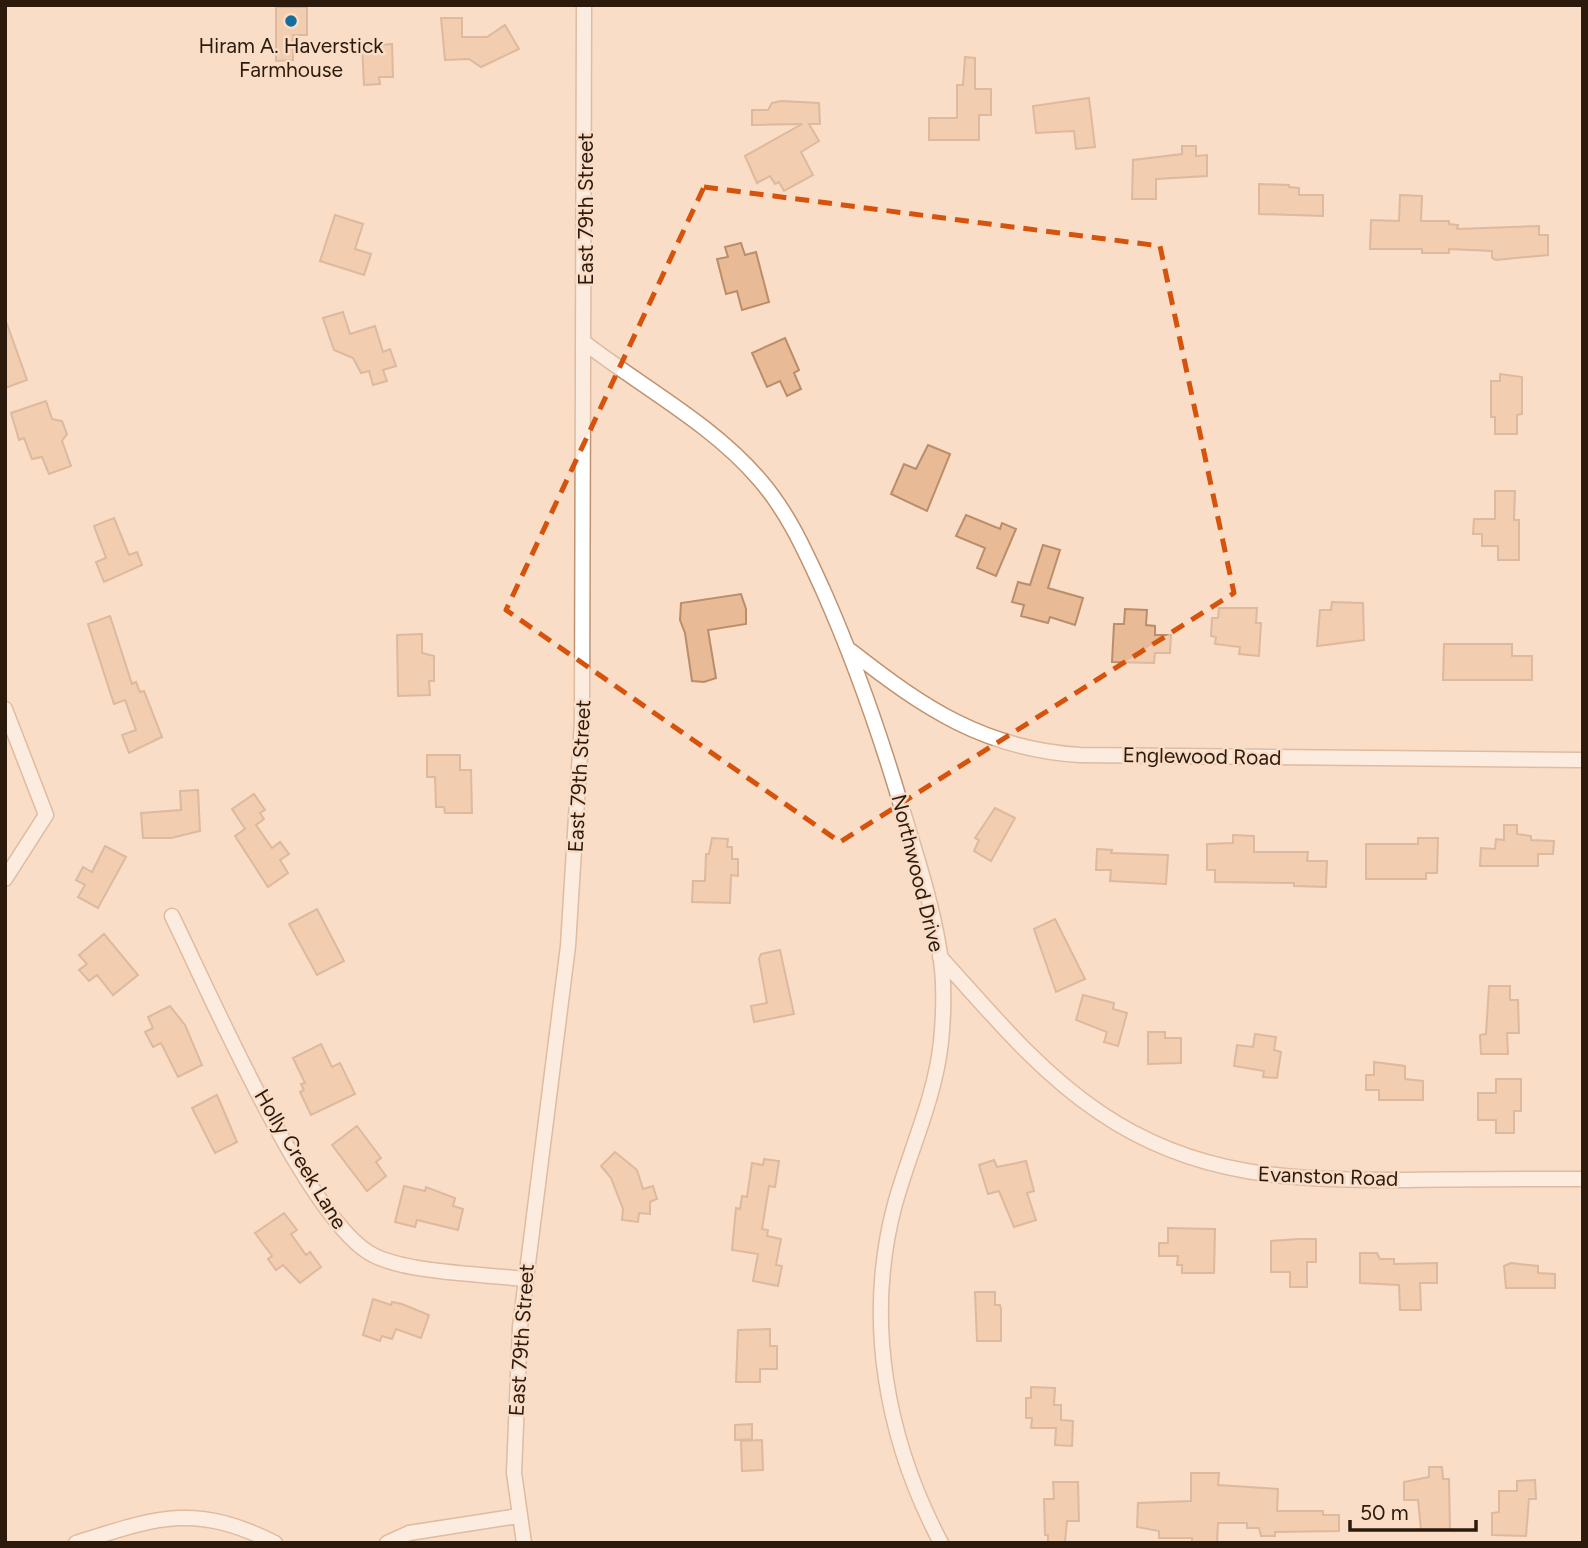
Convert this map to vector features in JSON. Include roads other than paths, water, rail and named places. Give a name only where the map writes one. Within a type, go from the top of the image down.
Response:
[{"type":"street","name":"East 79th Street","points":[[524,1543],[518,1516],[514,1473],[524,1279],[563,985],[578,822],[582,721],[584,5]]},
{"type":"street","name":"Northwood Drive","points":[[585,343],[714,436],[776,499],[802,544],[850,650],[909,829],[936,925],[940,957],[941,1044],[930,1096],[893,1214],[883,1271],[881,1333],[887,1390],[900,1445],[922,1505],[942,1543]]},
{"type":"street","name":"Englewood Road","points":[[850,650],[878,674],[954,723],[993,739],[1046,752],[1080,755],[1583,760]]},
{"type":"street","points":[[5,709],[46,815],[5,879]]},
{"type":"street","name":"Holly Creek Lane","points":[[172,916],[280,1133],[334,1221],[349,1238],[374,1256],[397,1263],[524,1279]]},
{"type":"street","name":"Evanston Road","points":[[940,957],[1010,1035],[1089,1105],[1138,1135],[1198,1161],[1247,1173],[1311,1180],[1583,1179]]},
{"type":"street","points":[[387,1543],[409,1533],[518,1516]]},
{"type":"street","points":[[76,1543],[148,1522],[190,1517],[224,1521],[275,1543]]},
{"type":"place","name":"Hiram A. Haverstick Farmhouse","points":[[291,21]]}]
